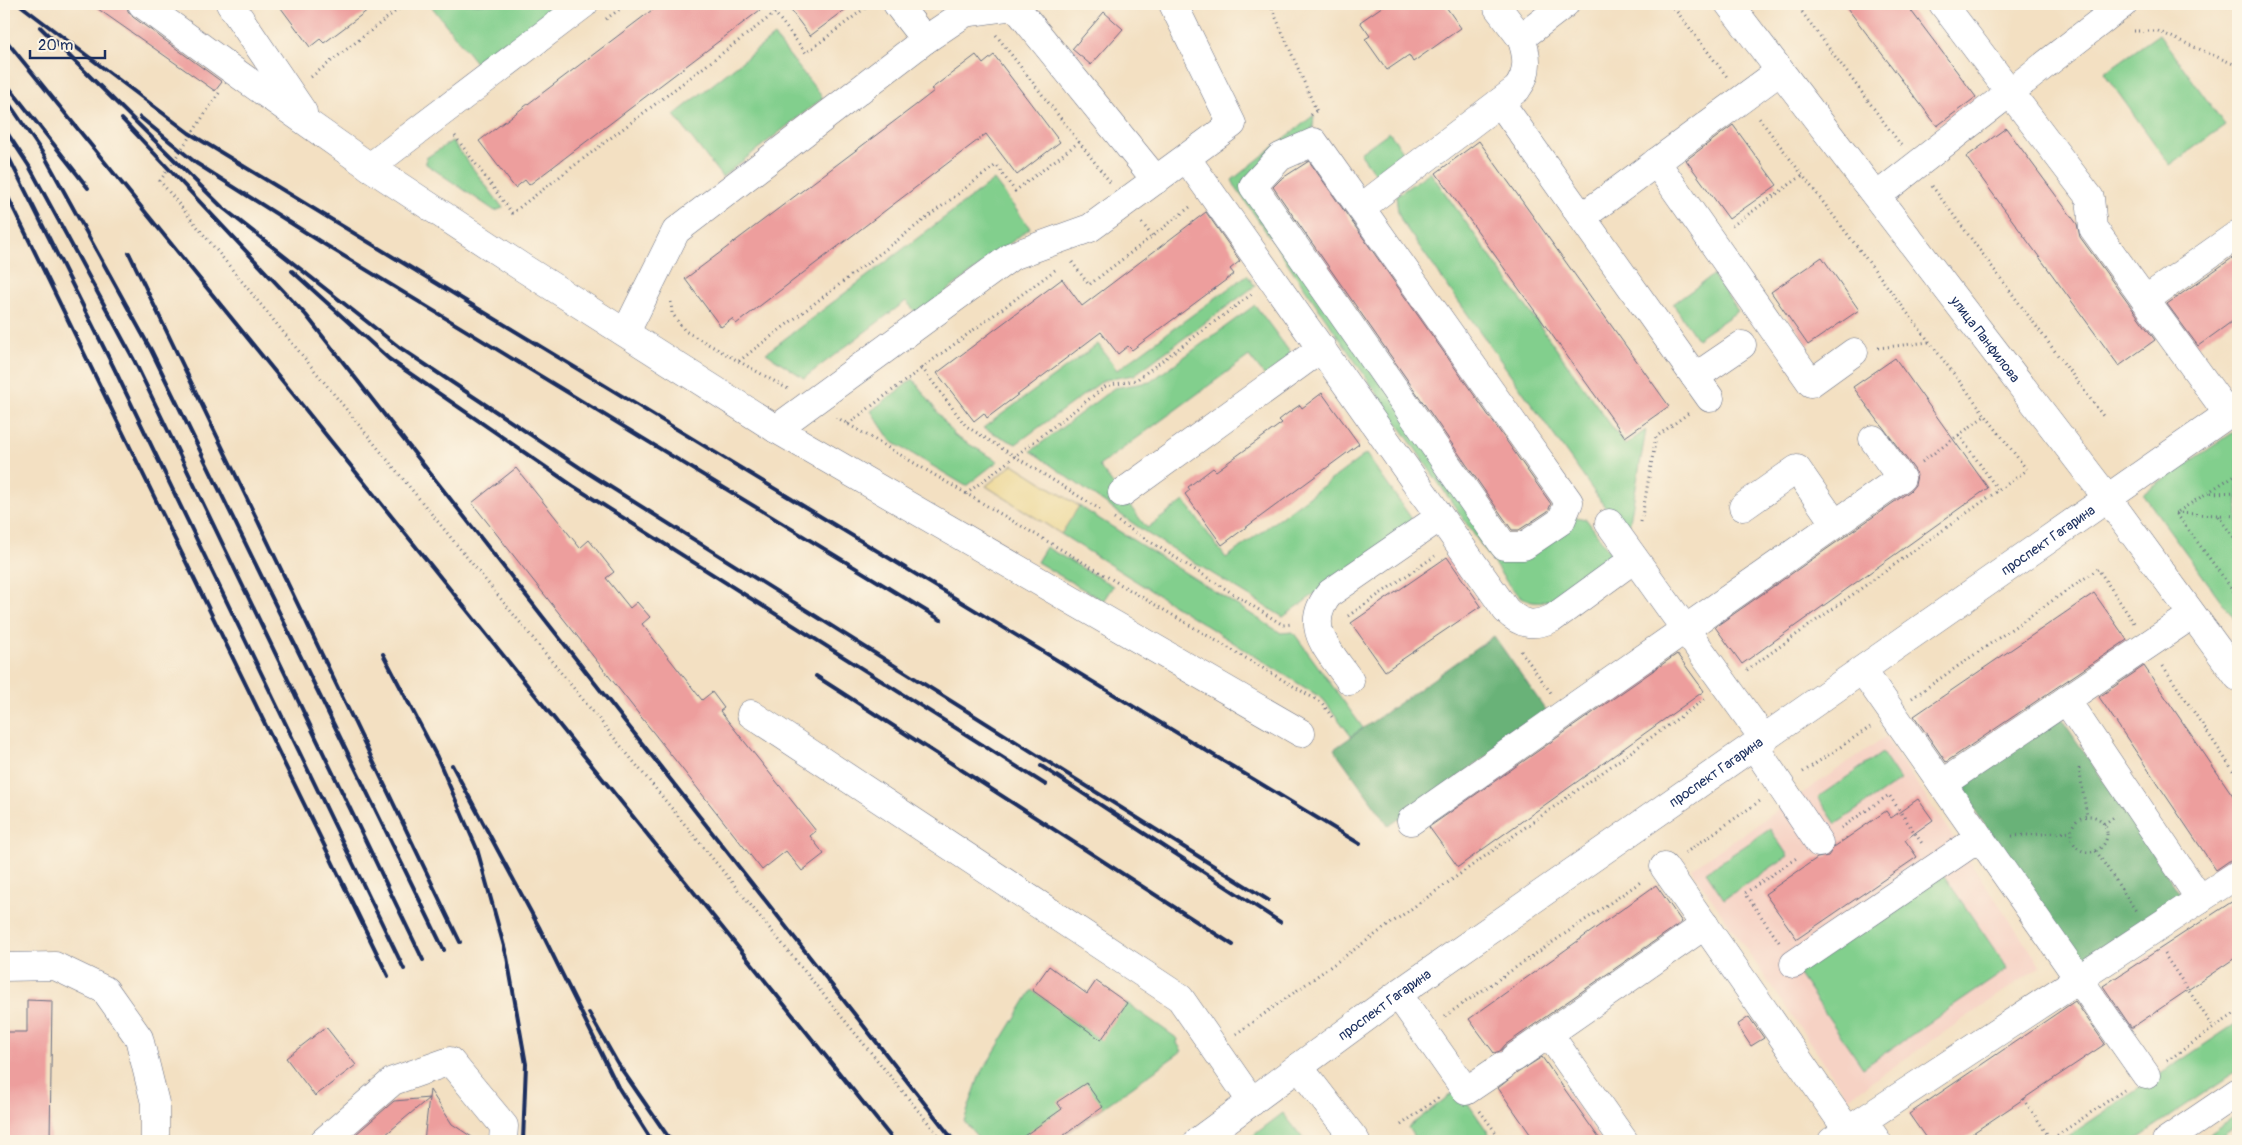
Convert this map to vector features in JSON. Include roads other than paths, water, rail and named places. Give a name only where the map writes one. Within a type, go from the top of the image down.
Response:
[{"type":"street","points":[[142,4],[370,167],[520,266],[776,429],[1301,733]]},
{"type":"street","points":[[230,4],[312,126]]},
{"type":"street","points":[[897,4],[925,40]]},
{"type":"street","points":[[776,429],[1012,256],[1090,228],[1187,159],[1232,124],[1173,4]]},
{"type":"street","points":[[1521,38],[1565,4]]},
{"type":"street","name":"улица Панфилова","points":[[1729,4],[2108,499],[2238,677]]},
{"type":"street","points":[[1943,4],[2090,198],[2093,228],[2145,300],[2233,410]]},
{"type":"street","points":[[626,332],[676,231],[925,40],[965,13],[1011,6],[1156,180]]},
{"type":"street","points":[[1362,207],[1517,89],[1524,79],[1526,51],[1521,38],[1498,8]]},
{"type":"street","points":[[1877,196],[2114,11]]},
{"type":"street","points":[[370,167],[593,13]]},
{"type":"street","points":[[1582,217],[1780,71]]},
{"type":"street","points":[[1500,102],[1582,217],[1701,394],[1742,344]]},
{"type":"street","points":[[1314,142],[1362,207],[1569,502],[1561,521],[1524,546],[1504,546],[1253,186],[1280,157],[1314,142]]},
{"type":"street","points":[[1187,159],[1506,610],[1515,619],[1528,624],[1541,624],[1553,618],[1634,559]]},
{"type":"street","points":[[1656,162],[1812,383],[1854,352]]},
{"type":"street","points":[[2145,300],[2238,234]]},
{"type":"street","points":[[1122,493],[1322,348]]},
{"type":"street","name":"проспект Гагарина","points":[[1198,1141],[1398,994],[1863,671],[2233,410]]},
{"type":"street","points":[[1411,821],[1901,478],[1873,439]]},
{"type":"street","points":[[1743,506],[1797,469],[1835,524]]},
{"type":"street","points":[[1350,681],[1320,637],[1317,613],[1323,601],[1330,592],[1440,517]]},
{"type":"street","points":[[1609,523],[1726,685],[1819,843]]},
{"type":"street","points":[[1942,784],[2192,615]]},
{"type":"street","points":[[1863,671],[2146,1075]]},
{"type":"street","points":[[2066,700],[2200,899]]},
{"type":"street","points":[[752,714],[1180,998],[1252,1102]]},
{"type":"street","points":[[1794,964],[1979,838]]},
{"type":"street","points":[[1664,867],[1855,1134],[2078,979],[2238,874]]},
{"type":"street","points":[[1398,994],[1463,1086],[1509,1062],[1705,925]]},
{"type":"street","points":[[4,967],[55,966],[105,990],[139,1038],[155,1103],[155,1141]]},
{"type":"street","points":[[1549,1034],[1624,1141]]},
{"type":"street","points":[[324,1141],[393,1081],[450,1061],[504,1126],[504,1141]]},
{"type":"street","points":[[1299,1067],[1356,1141]]},
{"type":"street","points":[[2166,1141],[2238,1092]]},
{"type":"railway","points":[[19,4],[189,133],[1360,844]]},
{"type":"railway","points":[[40,27],[222,207],[399,347],[588,473],[1268,900]]},
{"type":"railway","points":[[4,38],[894,1141]]},
{"type":"railway","points":[[4,81],[88,188]]},
{"type":"railway","points":[[4,96],[44,155],[151,350],[444,950]]},
{"type":"railway","points":[[140,117],[196,163],[324,244],[941,620]]},
{"type":"railway","points":[[122,119],[306,315],[954,1141]]},
{"type":"railway","points":[[4,128],[29,166],[134,360],[423,960]]},
{"type":"railway","points":[[4,148],[113,366],[404,969]]},
{"type":"railway","points":[[4,189],[388,976]]},
{"type":"railway","points":[[129,253],[460,942]]},
{"type":"railway","points":[[292,271],[389,359],[573,486],[1046,785]]},
{"type":"railway","points":[[383,654],[437,757],[477,849],[507,957],[526,1064],[523,1141]]},
{"type":"railway","points":[[816,676],[1233,945]]},
{"type":"railway","points":[[452,765],[539,927],[618,1087],[652,1141]]},
{"type":"railway","points":[[1041,766],[1280,922]]},
{"type":"railway","points":[[589,1013],[618,1064],[671,1141]]}]
